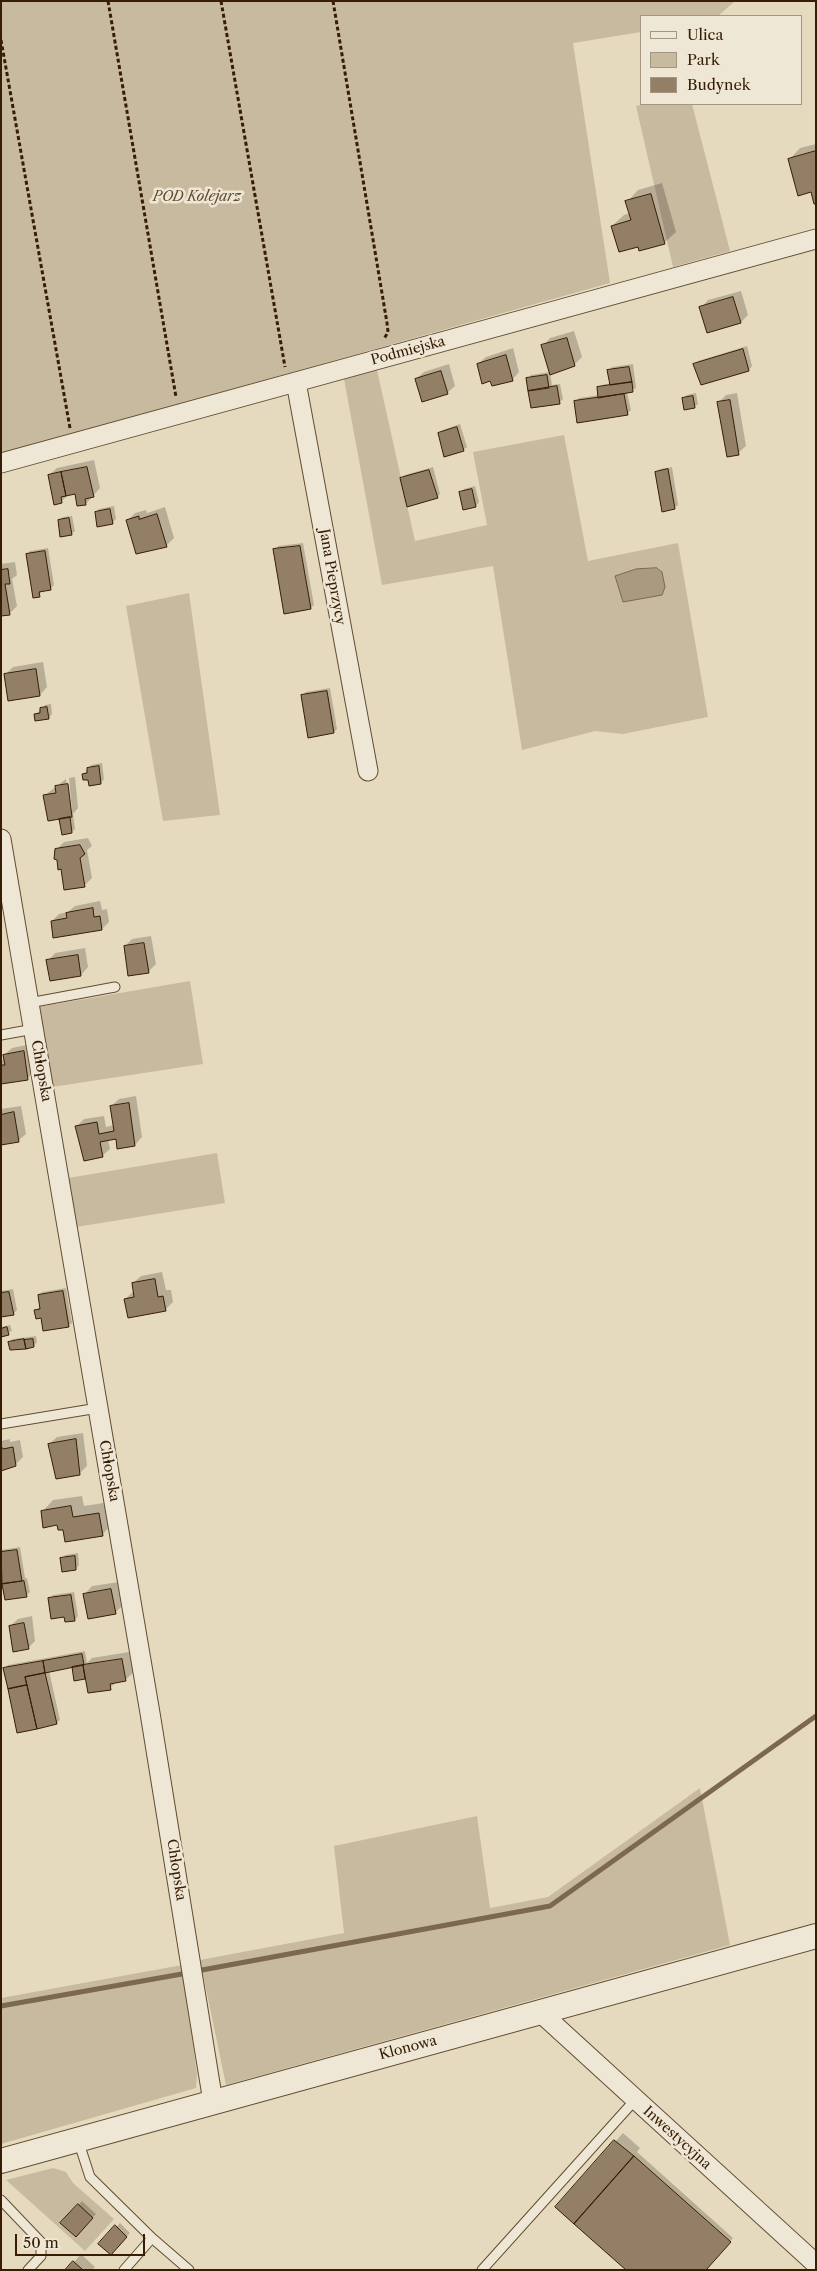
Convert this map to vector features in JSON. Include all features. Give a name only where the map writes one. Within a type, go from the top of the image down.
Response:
[{"type":"street","name":"Podmiejska","points":[[1,463],[179,414],[295,374],[816,239]]},
{"type":"street","name":"Jana Pieprzycy","points":[[295,374],[368,772]]},
{"type":"street","name":"Chłopska","points":[[1,840],[150,1713],[214,2102]]},
{"type":"street","name":"Klonowa","points":[[1,2161],[816,1936]]},
{"type":"street","name":"Inwestycyjna","points":[[540,2012],[816,2264]]},
{"type":"lane","points":[[29,1003],[115,987]]},
{"type":"lane","points":[[1,1035],[34,1029]]},
{"type":"lane","points":[[1,1424],[98,1408]]},
{"type":"lane","points":[[482,2270],[635,2100]]},
{"type":"lane","points":[[78,2140],[90,2177],[152,2238],[189,2270]]},
{"type":"lane","points":[[1,2200],[41,2242],[41,2256],[28,2270]]},
{"type":"lane","points":[[124,2270],[152,2238]]},
{"type":"path","points":[[108,1],[179,414]]},
{"type":"path","points":[[222,1],[285,368],[295,374]]},
{"type":"path","points":[[333,1],[387,323],[388,332],[386,338],[382,341]]},
{"type":"path","points":[[1,40],[70,428]]},
{"type":"green space","name":"POD Kolejarz","points":[[1,1],[735,1],[719,15],[640,15],[640,32],[573,43],[610,283],[1,454]]},
{"type":"green space","points":[[692,105],[730,251],[673,267],[636,106]]},
{"type":"green space","points":[[377,370],[415,541],[487,525],[473,452],[564,435],[588,561],[678,543],[708,717],[623,734],[595,731],[522,750],[493,566],[382,585],[344,379]],"holes":[[[657,568],[661,570],[615,576],[639,569]]]},
{"type":"green space","points":[[189,593],[220,815],[163,821],[126,606]]},
{"type":"green space","points":[[190,981],[203,1064],[52,1087],[38,1007]]},
{"type":"green space","points":[[217,1153],[225,1203],[76,1227],[68,1178]]},
{"type":"green space","points":[[700,1788],[730,1945],[226,2085],[200,1960],[344,1933],[334,1846],[477,1816],[490,1908],[548,1897]]},
{"type":"green space","points":[[182,1965],[197,2074],[196,2088],[1,2144],[1,1998]]},
{"type":"green space","points":[[53,2168],[66,2172],[73,2183],[114,2219],[85,2251],[6,2180]]},
{"type":"shaded area","points":[[657,568],[662,572],[665,587],[662,595],[623,602],[615,576],[636,569]]},
{"type":"building","points":[[816,151],[816,204],[814,204],[811,192],[798,196],[788,159]]},
{"type":"building","points":[[651,194],[665,244],[639,251],[638,247],[619,252],[611,226],[631,220],[625,201]]},
{"type":"building","points":[[733,297],[741,323],[707,333],[699,307]]},
{"type":"building","points":[[567,338],[575,366],[550,375],[541,345]]},
{"type":"building","points":[[743,349],[749,371],[701,385],[693,364]]},
{"type":"building","points":[[506,355],[513,381],[492,386],[490,381],[482,384],[477,364]]},
{"type":"building","points":[[629,367],[632,382],[610,385],[607,370]]},
{"type":"building","points":[[441,371],[448,394],[422,402],[415,379]]},
{"type":"building","points":[[547,375],[549,388],[528,391],[526,378]]},
{"type":"building","points":[[632,382],[633,392],[598,398],[597,387]]},
{"type":"building","points":[[557,386],[560,404],[531,408],[528,391]]},
{"type":"building","points":[[624,394],[628,415],[577,423],[574,401]]},
{"type":"building","points":[[693,396],[695,408],[684,410],[682,398]]},
{"type":"building","points":[[730,400],[739,455],[727,457],[717,402]]},
{"type":"building","points":[[457,427],[464,451],[444,457],[438,433]]},
{"type":"building","points":[[87,467],[94,497],[85,499],[86,505],[77,506],[75,494],[66,496],[61,472]]},
{"type":"building","points":[[668,469],[675,509],[662,512],[655,472]]},
{"type":"building","points":[[429,470],[438,498],[407,507],[400,478]]},
{"type":"building","points":[[61,472],[66,496],[61,497],[62,503],[54,505],[48,475]]},
{"type":"building","points":[[472,489],[476,507],[463,510],[459,492]]},
{"type":"building","points":[[110,509],[113,524],[97,527],[95,512]]},
{"type":"building","points":[[157,514],[167,547],[136,554],[126,520]]},
{"type":"building","points":[[69,518],[72,535],[60,537],[58,520]]},
{"type":"building","points":[[300,546],[311,609],[284,614],[273,549]]},
{"type":"building","points":[[45,551],[51,590],[39,592],[40,597],[33,598],[26,554]]},
{"type":"building","points":[[8,569],[10,584],[5,584],[10,615],[1,616],[1,570]]},
{"type":"building","points":[[36,669],[40,696],[8,701],[4,674]]},
{"type":"building","points":[[327,691],[334,733],[308,738],[301,695]]},
{"type":"building","points":[[47,707],[49,719],[35,721],[34,714],[40,713],[40,708]]},
{"type":"building","points":[[99,766],[101,784],[89,786],[88,780],[83,780],[82,774],[87,773],[87,768]]},
{"type":"building","points":[[68,784],[72,817],[48,821],[43,795],[56,793],[55,786]]},
{"type":"building","points":[[70,817],[72,833],[62,835],[59,819]]},
{"type":"building","points":[[80,845],[85,854],[80,858],[85,887],[64,890],[61,869],[58,870],[57,860],[54,859],[55,849]]},
{"type":"building","points":[[93,908],[94,917],[100,916],[102,930],[53,938],[51,921],[67,918],[66,913]]},
{"type":"building","points":[[144,943],[149,973],[128,976],[124,946]]},
{"type":"building","points":[[78,955],[81,976],[50,981],[46,960]]},
{"type":"building","points":[[24,1051],[28,1080],[1,1084],[1,1065],[5,1065],[3,1055]]},
{"type":"building","points":[[129,1103],[135,1146],[117,1149],[116,1139],[100,1142],[103,1157],[84,1161],[75,1126],[97,1122],[99,1134],[114,1131],[110,1106]]},
{"type":"building","points":[[14,1112],[19,1142],[1,1145],[1,1115]]},
{"type":"building","points":[[155,1279],[158,1297],[163,1296],[166,1311],[128,1318],[124,1299],[134,1297],[132,1283]]},
{"type":"building","points":[[63,1291],[69,1327],[43,1331],[41,1318],[36,1319],[34,1310],[40,1309],[38,1295]]},
{"type":"building","points":[[9,1292],[14,1315],[1,1317],[1,1293]]},
{"type":"building","points":[[7,1327],[9,1335],[1,1337],[1,1329]]},
{"type":"building","points":[[24,1339],[26,1349],[10,1350],[8,1342]]},
{"type":"building","points":[[33,1339],[34,1347],[26,1349],[24,1340]]},
{"type":"building","points":[[76,1439],[80,1475],[56,1479],[48,1444]]},
{"type":"building","points":[[1,1446],[3,1449],[13,1447],[16,1466],[1,1471]]},
{"type":"building","points":[[71,1506],[73,1517],[99,1513],[103,1536],[65,1542],[63,1530],[58,1530],[57,1525],[43,1528],[41,1511]]},
{"type":"building","points":[[17,1550],[22,1581],[2,1584],[1,1552]]},
{"type":"building","points":[[75,1556],[76,1570],[62,1572],[60,1558]]},
{"type":"building","points":[[24,1581],[27,1597],[5,1600],[2,1584]]},
{"type":"building","points":[[111,1589],[116,1614],[88,1619],[83,1594]]},
{"type":"building","points":[[71,1595],[75,1621],[65,1622],[64,1617],[51,1619],[48,1598]]},
{"type":"building","points":[[24,1623],[29,1649],[13,1652],[9,1626]]},
{"type":"building","points":[[82,1654],[84,1665],[45,1673],[43,1661]]},
{"type":"building","points":[[122,1659],[126,1681],[110,1684],[111,1690],[88,1693],[83,1665]]},
{"type":"building","points":[[43,1661],[45,1673],[25,1677],[27,1685],[8,1689],[3,1668]]},
{"type":"building","points":[[83,1665],[85,1679],[74,1681],[72,1667]]},
{"type":"building","points":[[45,1673],[57,1724],[37,1729],[25,1677]]},
{"type":"building","points":[[27,1685],[37,1729],[17,1733],[8,1689]]},
{"type":"building","points":[[614,2140],[634,2156],[574,2224],[555,2207]]},
{"type":"building","points":[[634,2156],[731,2242],[706,2270],[626,2270],[574,2224]]},
{"type":"building","points":[[78,2204],[93,2218],[76,2237],[60,2223]]},
{"type":"building","points":[[115,2225],[127,2237],[111,2255],[98,2244]]},
{"type":"building","points":[[73,2261],[83,2270],[65,2270]]},
{"type":"waterway","points":[[202,1970],[550,1906],[816,1716]]},
{"type":"waterway","points":[[1,2006],[182,1974]]}]
